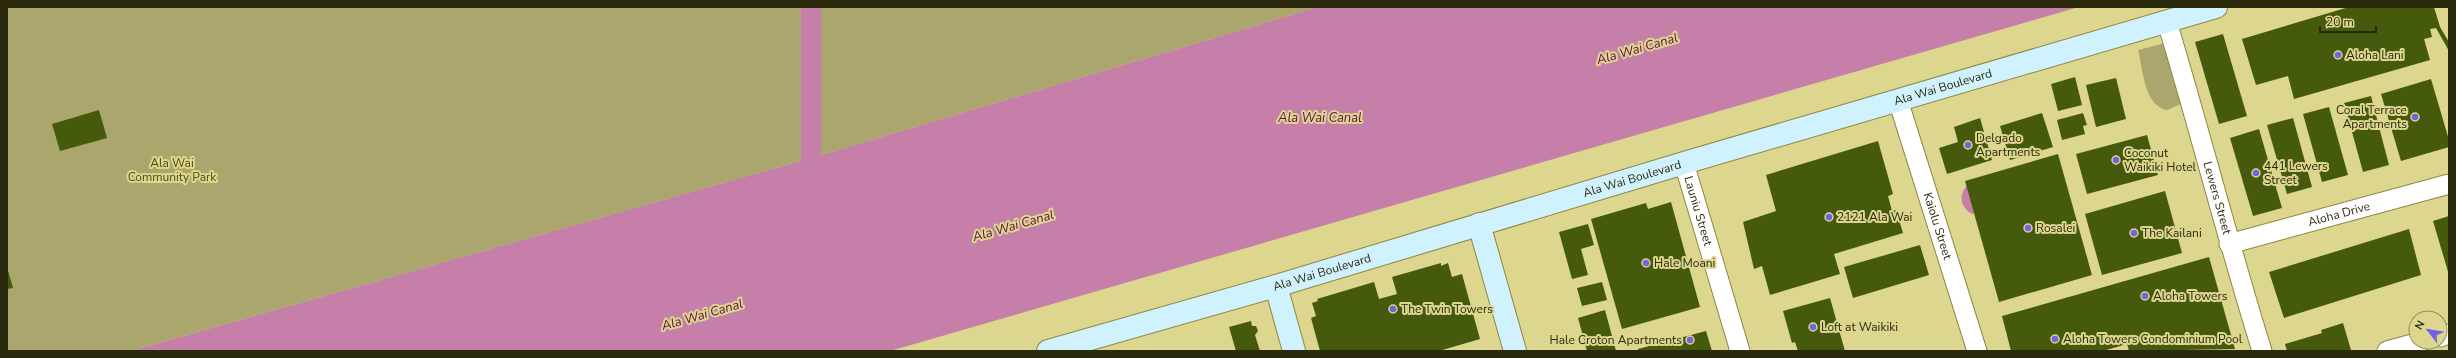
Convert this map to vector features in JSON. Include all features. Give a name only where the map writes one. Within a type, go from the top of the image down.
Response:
[{"type":"main road","name":"Ala Wai Boulevard","points":[[1048,351],[1071,348],[1684,163],[2216,7]]},
{"type":"main road","points":[[1480,224],[1515,351]]},
{"type":"main road","points":[[1276,286],[1294,351]]},
{"type":"street","name":"Lewers Street","points":[[2167,22],[2194,111],[2229,244],[2262,351]]},
{"type":"street","name":"Kaiolu Street","points":[[1898,100],[1977,351]]},
{"type":"street","name":"Launiu Street","points":[[1684,163],[1740,351]]},
{"type":"street","name":"Aloha Drive","points":[[2229,244],[2449,184]]},
{"type":"street","points":[[2387,351],[2408,345]]},
{"type":"green space","name":"Ala Wai Community Park","points":[[7,7],[1318,7],[811,158],[131,351],[7,351]]},
{"type":"green space","points":[[2165,43],[2183,103],[2167,110],[2159,107],[2153,102],[2149,94],[2143,76],[2138,50]]},
{"type":"water","name":"Ala Wai Canal","points":[[1318,7],[2079,7],[890,351],[131,351],[811,158]]},
{"type":"water","points":[[1970,183],[1982,210],[1972,214],[1967,211],[1962,203],[1962,194],[1966,186]]},
{"type":"building","name":"Aloha Lani","points":[[2349,7],[2434,7],[2440,27],[2449,42],[2449,51],[2436,28],[2430,29],[2432,37],[2424,39],[2430,60],[2294,99],[2288,76],[2256,85],[2242,39]]},
{"type":"building","points":[[2223,34],[2247,116],[2219,124],[2195,42]]},
{"type":"building","points":[[2075,77],[2082,105],[2058,111],[2051,84]]},
{"type":"building","points":[[2116,78],[2126,119],[2096,127],[2086,85]]},
{"type":"building","name":"Coral Terrace Apartments","points":[[2431,79],[2449,140],[2449,147],[2401,161],[2381,94]]},
{"type":"building","points":[[2371,96],[2389,165],[2363,172],[2344,103]]},
{"type":"building","points":[[2329,107],[2348,175],[2322,182],[2303,114]]},
{"type":"building","points":[[99,110],[107,138],[60,151],[52,124]]},
{"type":"building","points":[[2042,113],[2053,147],[2010,160],[2000,126]]},
{"type":"building","points":[[2083,113],[2087,125],[2083,126],[2085,134],[2062,140],[2057,120]]},
{"type":"building","name":"Delgado Apartments","points":[[1980,118],[1992,160],[1947,174],[1939,148],[1958,142],[1954,127]]},
{"type":"building","points":[[2293,118],[2312,187],[2287,194],[2267,125]]},
{"type":"building","name":"441 Lewers Street","points":[[2259,129],[2282,208],[2253,216],[2230,138]]},
{"type":"building","name":"Coconut Waikiki Hotel","points":[[2147,135],[2158,175],[2087,194],[2076,154]]},
{"type":"building","name":"2121 Ala Wai","points":[[1878,141],[1893,194],[1888,196],[1892,211],[1896,210],[1903,233],[1834,254],[1840,274],[1770,295],[1762,266],[1754,269],[1743,222],[1776,211],[1766,175]]},
{"type":"building","name":"Rosalei","points":[[2058,154],[2092,275],[1999,302],[1965,181]]},
{"type":"building","name":"The Kailani","points":[[2165,191],[2182,253],[2102,275],[2085,214]]},
{"type":"building","name":"Hale Moani","points":[[1671,202],[1700,307],[1622,329],[1591,219],[1646,203],[1648,209]]},
{"type":"building","points":[[2449,216],[2449,275],[2433,221]]},
{"type":"building","points":[[1588,224],[1594,245],[1581,249],[1588,275],[1572,279],[1559,232]]},
{"type":"building","points":[[2409,229],[2421,275],[2284,318],[2269,272]]},
{"type":"building","points":[[1920,245],[1929,275],[1853,298],[1844,267]]},
{"type":"building","name":"Aloha Towers","points":[[2209,257],[2235,349],[2129,351],[2127,344],[2103,351],[2011,351],[2002,316]]},
{"type":"building","name":"The Twin Towers","points":[[1441,263],[1441,266],[1448,263],[1452,277],[1462,274],[1480,339],[1439,351],[1320,351],[1311,318],[1316,316],[1312,303],[1318,301],[1317,299],[1374,282],[1379,299],[1397,294],[1392,277]]},
{"type":"building","points":[[7,267],[13,288],[7,289]]},
{"type":"building","points":[[1602,282],[1607,300],[1582,306],[1577,288]]},
{"type":"building","name":"Loft at Waikiki","points":[[1830,298],[1845,351],[1798,351],[1795,342],[1792,343],[1783,311]]},
{"type":"building","points":[[1605,310],[1616,351],[1587,351],[1578,318]]},
{"type":"building","points":[[1251,321],[1252,326],[1256,326],[1258,331],[1255,335],[1260,351],[1236,351],[1229,327]]},
{"type":"building","points":[[2343,323],[2351,350],[2287,351],[2285,344],[2322,333],[2321,330]]},
{"type":"building","name":"Hale Croton Apartments","points":[[1706,331],[1712,351],[1638,351],[1638,349]]},
{"type":"waterway","points":[[811,7],[811,158]]},
{"type":"place","name":"Aloha Lani","points":[[2338,55]]},
{"type":"place","name":"Coral Terrace Apartments","points":[[2415,117]]},
{"type":"place","name":"Delgado Apartments","points":[[1968,145]]},
{"type":"place","name":"Coconut Waikiki Hotel","points":[[2116,160]]},
{"type":"place","name":"441 Lewers Street","points":[[2256,173]]},
{"type":"place","name":"2121 Ala Wai","points":[[1829,217]]},
{"type":"place","name":"Rosalei","points":[[2028,228]]},
{"type":"place","name":"The Kailani","points":[[2134,233]]},
{"type":"place","name":"Hale Moani","points":[[1646,263]]},
{"type":"place","name":"Aloha Towers","points":[[2145,296]]},
{"type":"place","name":"The Twin Towers","points":[[1393,309]]},
{"type":"place","name":"Loft at Waikiki","points":[[1813,327]]},
{"type":"place","name":"Aloha Towers Condominium Pool","points":[[2055,339]]},
{"type":"place","name":"Hale Croton Apartments","points":[[1690,340]]}]
